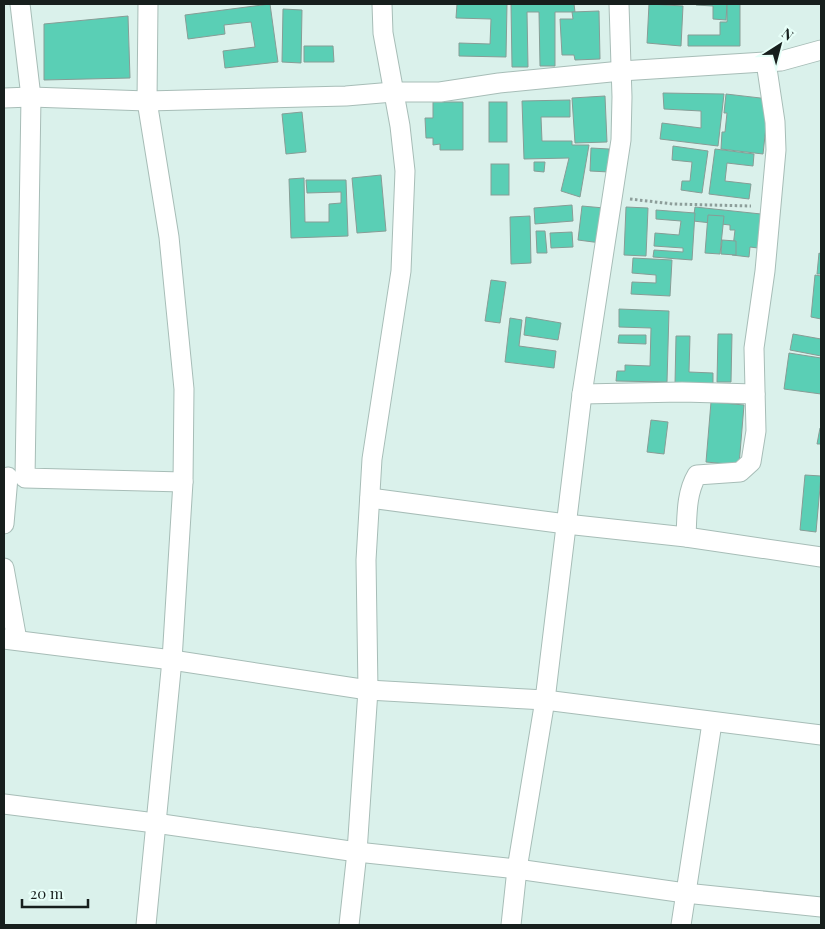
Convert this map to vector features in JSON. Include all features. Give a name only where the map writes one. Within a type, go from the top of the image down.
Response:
[{"type":"street","points":[[4,524],[12,477],[31,97],[20,4]]},
{"type":"street","points":[[146,925],[172,660],[183,482],[184,389],[169,237],[147,101],[148,4]]},
{"type":"street","points":[[349,925],[357,852],[368,690],[366,560],[372,459],[401,270],[405,171],[400,126],[383,33],[382,4]]},
{"type":"street","points":[[511,925],[518,869],[546,700],[582,394],[621,140],[622,97],[619,4]]},
{"type":"street","points":[[4,98],[31,97],[147,101],[440,92],[499,83],[621,71],[781,61],[821,50]]},
{"type":"street","points":[[686,537],[687,507],[692,483],[697,475],[740,472],[751,462],[756,431],[754,348],[765,272],[776,150],[775,122],[766,62]]},
{"type":"street","points":[[582,394],[682,392],[755,394]]},
{"type":"street","points":[[12,477],[183,482]]},
{"type":"street","points":[[370,498],[566,524],[686,537],[821,557]]},
{"type":"street","points":[[4,568],[11,640],[172,660],[368,690],[546,700],[712,723],[821,735]]},
{"type":"street","points":[[681,925],[712,723]]},
{"type":"street","points":[[4,804],[155,823],[357,852],[518,869],[685,893],[821,907]]},
{"type":"path","points":[[612,196],[673,204],[771,207]]},
{"type":"building","points":[[270,4],[278,62],[225,68],[223,51],[255,47],[251,22],[224,25],[225,34],[188,39],[185,15]]},
{"type":"building","points":[[457,4],[507,4],[506,57],[459,56],[459,43],[490,44],[491,19],[456,18]]},
{"type":"building","points":[[511,4],[574,4],[575,12],[555,12],[555,66],[540,66],[539,12],[527,12],[528,67],[512,67]]},
{"type":"building","points":[[649,4],[683,6],[681,46],[647,43]]},
{"type":"building","points":[[696,4],[727,4],[726,20],[713,19],[713,6]]},
{"type":"building","points":[[727,4],[740,4],[740,46],[688,46],[688,35],[720,35],[720,22],[727,22]]},
{"type":"building","points":[[283,9],[302,10],[301,63],[282,62]]},
{"type":"building","points":[[599,11],[600,59],[575,60],[574,55],[562,55],[560,19],[573,19],[572,12]]},
{"type":"building","points":[[128,16],[130,78],[44,80],[44,24]]},
{"type":"building","points":[[304,46],[333,46],[334,62],[304,62]]},
{"type":"building","points":[[663,93],[724,94],[718,146],[660,139],[662,123],[701,128],[701,111],[664,109]]},
{"type":"building","points":[[726,94],[769,99],[763,154],[721,149],[722,132],[725,132],[727,113],[724,113]]},
{"type":"building","points":[[605,96],[607,142],[575,143],[572,98]]},
{"type":"building","points":[[570,100],[570,117],[541,117],[542,141],[572,141],[572,145],[589,145],[580,197],[561,191],[569,158],[524,159],[522,101]]},
{"type":"building","points":[[433,102],[463,102],[463,150],[440,150],[440,144],[433,145],[433,138],[426,138],[425,118],[433,118]]},
{"type":"building","points":[[489,102],[507,102],[507,142],[489,142]]},
{"type":"building","points":[[302,112],[306,152],[286,154],[282,114]]},
{"type":"building","points":[[673,146],[708,151],[702,193],[681,190],[682,181],[690,181],[692,162],[672,160]]},
{"type":"building","points":[[591,148],[609,149],[609,172],[590,171]]},
{"type":"building","points":[[715,149],[754,154],[753,166],[727,163],[725,181],[751,184],[749,199],[709,194]]},
{"type":"building","points":[[534,162],[545,162],[544,172],[534,171]]},
{"type":"building","points":[[491,164],[509,164],[509,195],[491,195]]},
{"type":"building","points":[[381,175],[386,231],[357,233],[352,178]]},
{"type":"building","points":[[304,178],[305,222],[329,222],[329,204],[341,203],[341,192],[307,193],[306,180],[346,180],[348,236],[291,238],[289,179]]},
{"type":"building","points":[[572,205],[573,221],[535,224],[534,208]]},
{"type":"building","points":[[582,206],[604,208],[601,243],[578,240]]},
{"type":"building","points":[[626,207],[648,208],[646,256],[624,255]]},
{"type":"building","points":[[695,207],[761,214],[758,248],[750,247],[749,257],[732,255],[735,230],[730,230],[730,225],[693,221]]},
{"type":"building","points":[[656,210],[695,213],[692,260],[653,257],[654,250],[683,252],[683,248],[654,246],[655,233],[679,235],[681,221],[656,219]]},
{"type":"building","points":[[708,215],[724,216],[720,254],[705,253]]},
{"type":"building","points":[[530,216],[531,263],[511,264],[510,217]]},
{"type":"building","points":[[536,231],[545,231],[547,253],[537,253]]},
{"type":"building","points":[[572,232],[573,247],[551,248],[550,233]]},
{"type":"building","points":[[722,240],[736,241],[736,255],[721,254]]},
{"type":"building","points":[[819,253],[821,254],[821,274],[817,274]]},
{"type":"building","points":[[633,258],[672,260],[670,296],[631,294],[632,282],[656,283],[656,275],[632,273]]},
{"type":"building","points":[[815,275],[821,276],[821,319],[811,317]]},
{"type":"building","points":[[491,280],[506,282],[500,323],[485,321]]},
{"type":"building","points":[[619,309],[669,311],[667,382],[616,381],[617,371],[625,371],[625,365],[650,366],[651,328],[619,327]]},
{"type":"building","points":[[526,317],[561,323],[558,340],[524,335]]},
{"type":"building","points":[[510,318],[522,320],[519,346],[556,351],[554,368],[505,362]]},
{"type":"building","points":[[718,334],[732,334],[731,382],[717,382]]},
{"type":"building","points":[[793,334],[821,339],[821,356],[790,350]]},
{"type":"building","points":[[619,335],[646,335],[646,344],[618,343]]},
{"type":"building","points":[[676,336],[690,336],[689,372],[713,373],[713,385],[675,384]]},
{"type":"building","points":[[789,353],[821,358],[821,394],[784,389]]},
{"type":"building","points":[[711,402],[744,405],[739,465],[706,462]]},
{"type":"building","points":[[651,420],[668,422],[664,454],[647,452]]},
{"type":"building","points":[[820,428],[821,444],[817,444]]},
{"type":"building","points":[[805,475],[821,476],[816,532],[800,530]]}]
